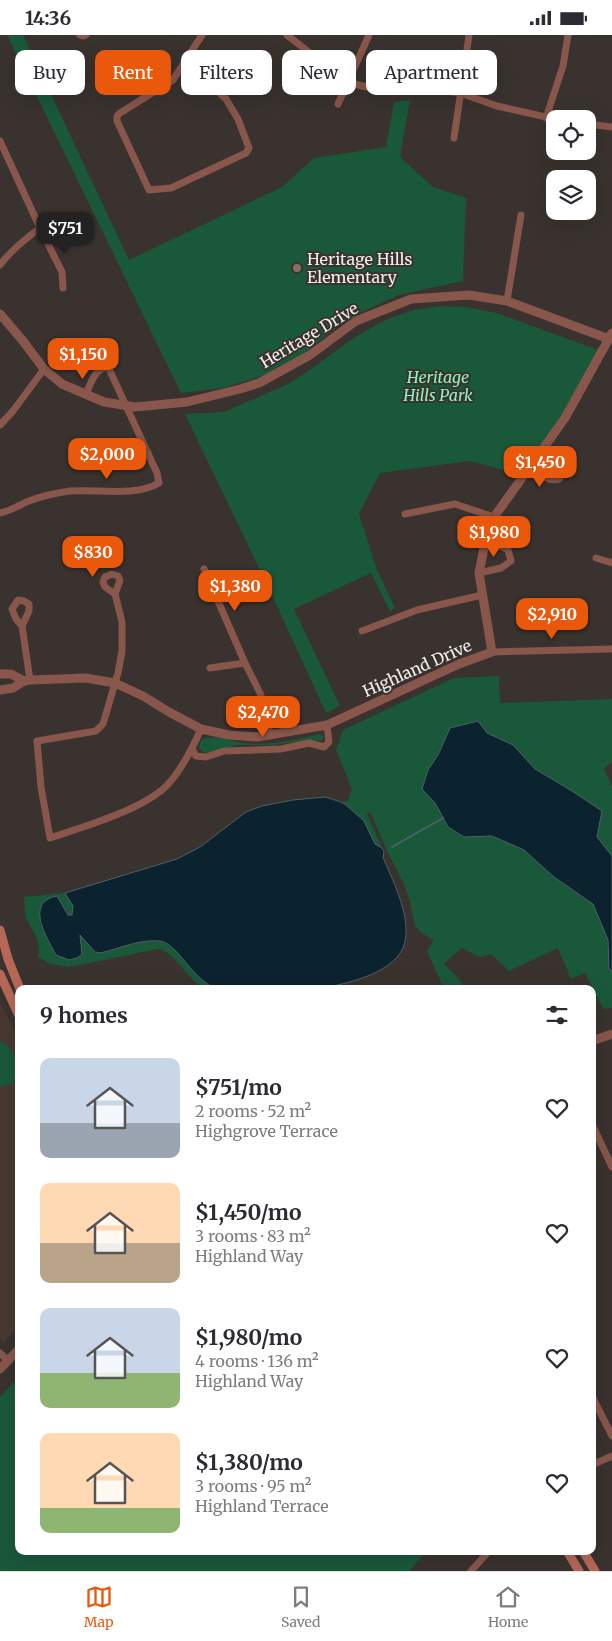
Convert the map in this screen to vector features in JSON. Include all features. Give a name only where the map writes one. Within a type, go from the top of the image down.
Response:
[{"type":"main road","points":[[0,929],[8,959],[18,985]]},
{"type":"main road","points":[[0,974],[15,1007]]},
{"type":"main road","points":[[570,1555],[580,1571]]},
{"type":"main road","points":[[585,1555],[595,1571]]},
{"type":"street","points":[[80,35],[86,35]]},
{"type":"street","points":[[193,50],[202,35]]},
{"type":"street","points":[[287,35],[306,50]]},
{"type":"street","points":[[356,63],[369,35]]},
{"type":"street","points":[[467,50],[469,35]]},
{"type":"street","points":[[548,110],[568,47],[568,35]]},
{"type":"street","points":[[186,62],[226,99],[238,119],[249,148],[246,153],[171,188],[149,190],[117,121],[117,116],[173,80],[186,62]]},
{"type":"street","points":[[338,104],[342,95]]},
{"type":"street","points":[[454,138],[460,95]]},
{"type":"street","points":[[466,95],[496,106],[546,117]]},
{"type":"street","points":[[596,125],[612,127]]},
{"type":"street","points":[[0,141],[62,272],[63,288]]},
{"type":"street","points":[[507,301],[521,215]]},
{"type":"street","points":[[0,265],[12,250],[40,228]]},
{"type":"street","name":"Heritage Drive","points":[[0,314],[44,369],[62,384],[104,402],[135,407],[188,402],[259,383],[310,355],[356,321],[410,299],[469,295],[507,301],[611,338]]},
{"type":"street","points":[[492,652],[479,573],[486,538],[494,517],[565,418],[611,338]]},
{"type":"street","points":[[0,513],[7,512],[51,494],[71,491],[131,491],[146,489],[159,483],[157,473],[107,367],[96,373],[86,394]]},
{"type":"street","points":[[0,425],[44,369]]},
{"type":"street","points":[[532,466],[547,479],[559,479],[563,469],[560,463],[544,449]]},
{"type":"street","points":[[405,514],[455,504],[494,517]]},
{"type":"street","points":[[479,573],[501,569],[511,561],[508,550],[486,538]]},
{"type":"street","points":[[596,558],[612,563]]},
{"type":"street","points":[[204,569],[260,693],[267,713],[270,736]]},
{"type":"street","points":[[115,595],[122,622],[122,651],[104,724],[96,731],[37,741],[41,787],[50,838],[100,821],[141,804],[163,790],[192,749],[200,729]]},
{"type":"street","points":[[362,631],[417,610],[482,595]]},
{"type":"street","points":[[22,626],[27,680]]},
{"type":"street","name":"Highland Drive","points":[[0,674],[11,674],[27,680],[86,678],[114,683],[143,695],[200,729],[228,735],[257,737],[327,725],[459,664],[492,652],[612,649]]},
{"type":"street","points":[[210,668],[246,663]]},
{"type":"street","name":"Highland Drive","points":[[0,690],[13,688],[27,680]]},
{"type":"street","points":[[192,749],[196,756],[206,757],[224,751],[282,749],[308,743],[324,747],[329,742],[327,725]]},
{"type":"street","points":[[596,1040],[612,1035]]},
{"type":"street","points":[[596,1133],[612,1167]]},
{"type":"street","points":[[0,1353],[8,1361]]},
{"type":"street","points":[[0,1369],[15,1353]]},
{"type":"street","points":[[596,1405],[612,1436]]},
{"type":"street","points":[[596,1463],[612,1456]]},
{"type":"street","points":[[471,1571],[485,1555]]},
{"type":"shaded area","points":[[0,1003],[15,1031],[15,1331],[4,1343],[0,1339]]},
{"type":"green space","name":"Heritage Hills Elementary","points":[[7,35],[23,35],[30,50],[15,51]]},
{"type":"green space","name":"Heritage Hills Elementary","points":[[36,95],[51,95],[129,260],[282,187],[314,158],[386,147],[394,102],[410,100],[400,157],[433,187],[466,198],[463,281],[399,295],[362,312],[333,330],[303,354],[262,376],[223,388],[181,393]]},
{"type":"green space","name":"Heritage Hills Park","points":[[442,306],[466,307],[497,313],[598,350],[569,409],[546,442],[518,474],[470,461],[380,473],[359,514],[377,570],[395,608],[390,611],[371,573],[294,609],[340,706],[326,713],[185,414],[224,412],[288,384],[352,339],[383,321],[413,310]]},
{"type":"green space","points":[[499,676],[500,703],[612,699],[612,761],[604,769],[612,786],[612,856],[597,837],[572,791],[535,769],[513,745],[487,733],[478,721],[450,728],[422,789],[435,803],[448,827],[463,837],[492,836],[524,850],[554,877],[593,904],[608,940],[609,969],[612,971],[612,1008],[603,1009],[596,995],[596,985],[591,985],[585,973],[571,979],[558,948],[509,971],[491,954],[480,957],[461,948],[444,964],[463,985],[442,985],[427,951],[434,940],[423,934],[415,926],[403,882],[370,812],[367,814],[382,848],[375,844],[364,821],[341,802],[348,801],[352,789],[336,750],[343,730],[454,678]]},
{"type":"green space","points":[[320,734],[324,737],[321,741],[308,740],[273,745],[238,745],[207,753],[199,748],[201,740],[205,738],[262,744]]},
{"type":"green space","points":[[65,893],[73,906],[73,915],[68,915],[62,904],[39,921],[53,950],[69,960],[77,958],[81,954],[79,934],[95,952],[101,953],[139,942],[159,941],[175,949],[195,972],[210,985],[196,983],[172,957],[158,949],[69,967],[51,964],[38,957],[38,941],[26,918],[24,897]]},
{"type":"green space","points":[[0,1042],[5,1043],[15,1055],[15,1083],[0,1087]]},
{"type":"green space","points":[[15,1381],[15,1555],[423,1555],[409,1571],[0,1571],[0,1397]]},
{"type":"water","points":[[478,721],[487,733],[513,745],[535,769],[602,811],[597,837],[612,856],[612,971],[609,969],[608,940],[593,904],[554,877],[524,850],[492,836],[464,837],[448,827],[435,803],[422,789],[428,770],[438,755],[450,728]]},
{"type":"water","points":[[325,797],[341,802],[364,821],[375,844],[382,848],[384,852],[383,857],[401,902],[406,926],[403,948],[388,965],[364,977],[337,985],[209,985],[194,972],[174,949],[160,941],[138,943],[101,953],[95,952],[80,935],[82,954],[77,958],[69,960],[56,955],[41,921],[42,905],[47,900],[57,896],[68,915],[72,915],[73,906],[65,893],[177,859],[200,847],[246,812],[262,806],[293,800]]},
{"type":"waterway","points":[[392,847],[443,818]]},
{"type":"place","name":"Heritage Hills Elementary","points":[[297,268]]}]
